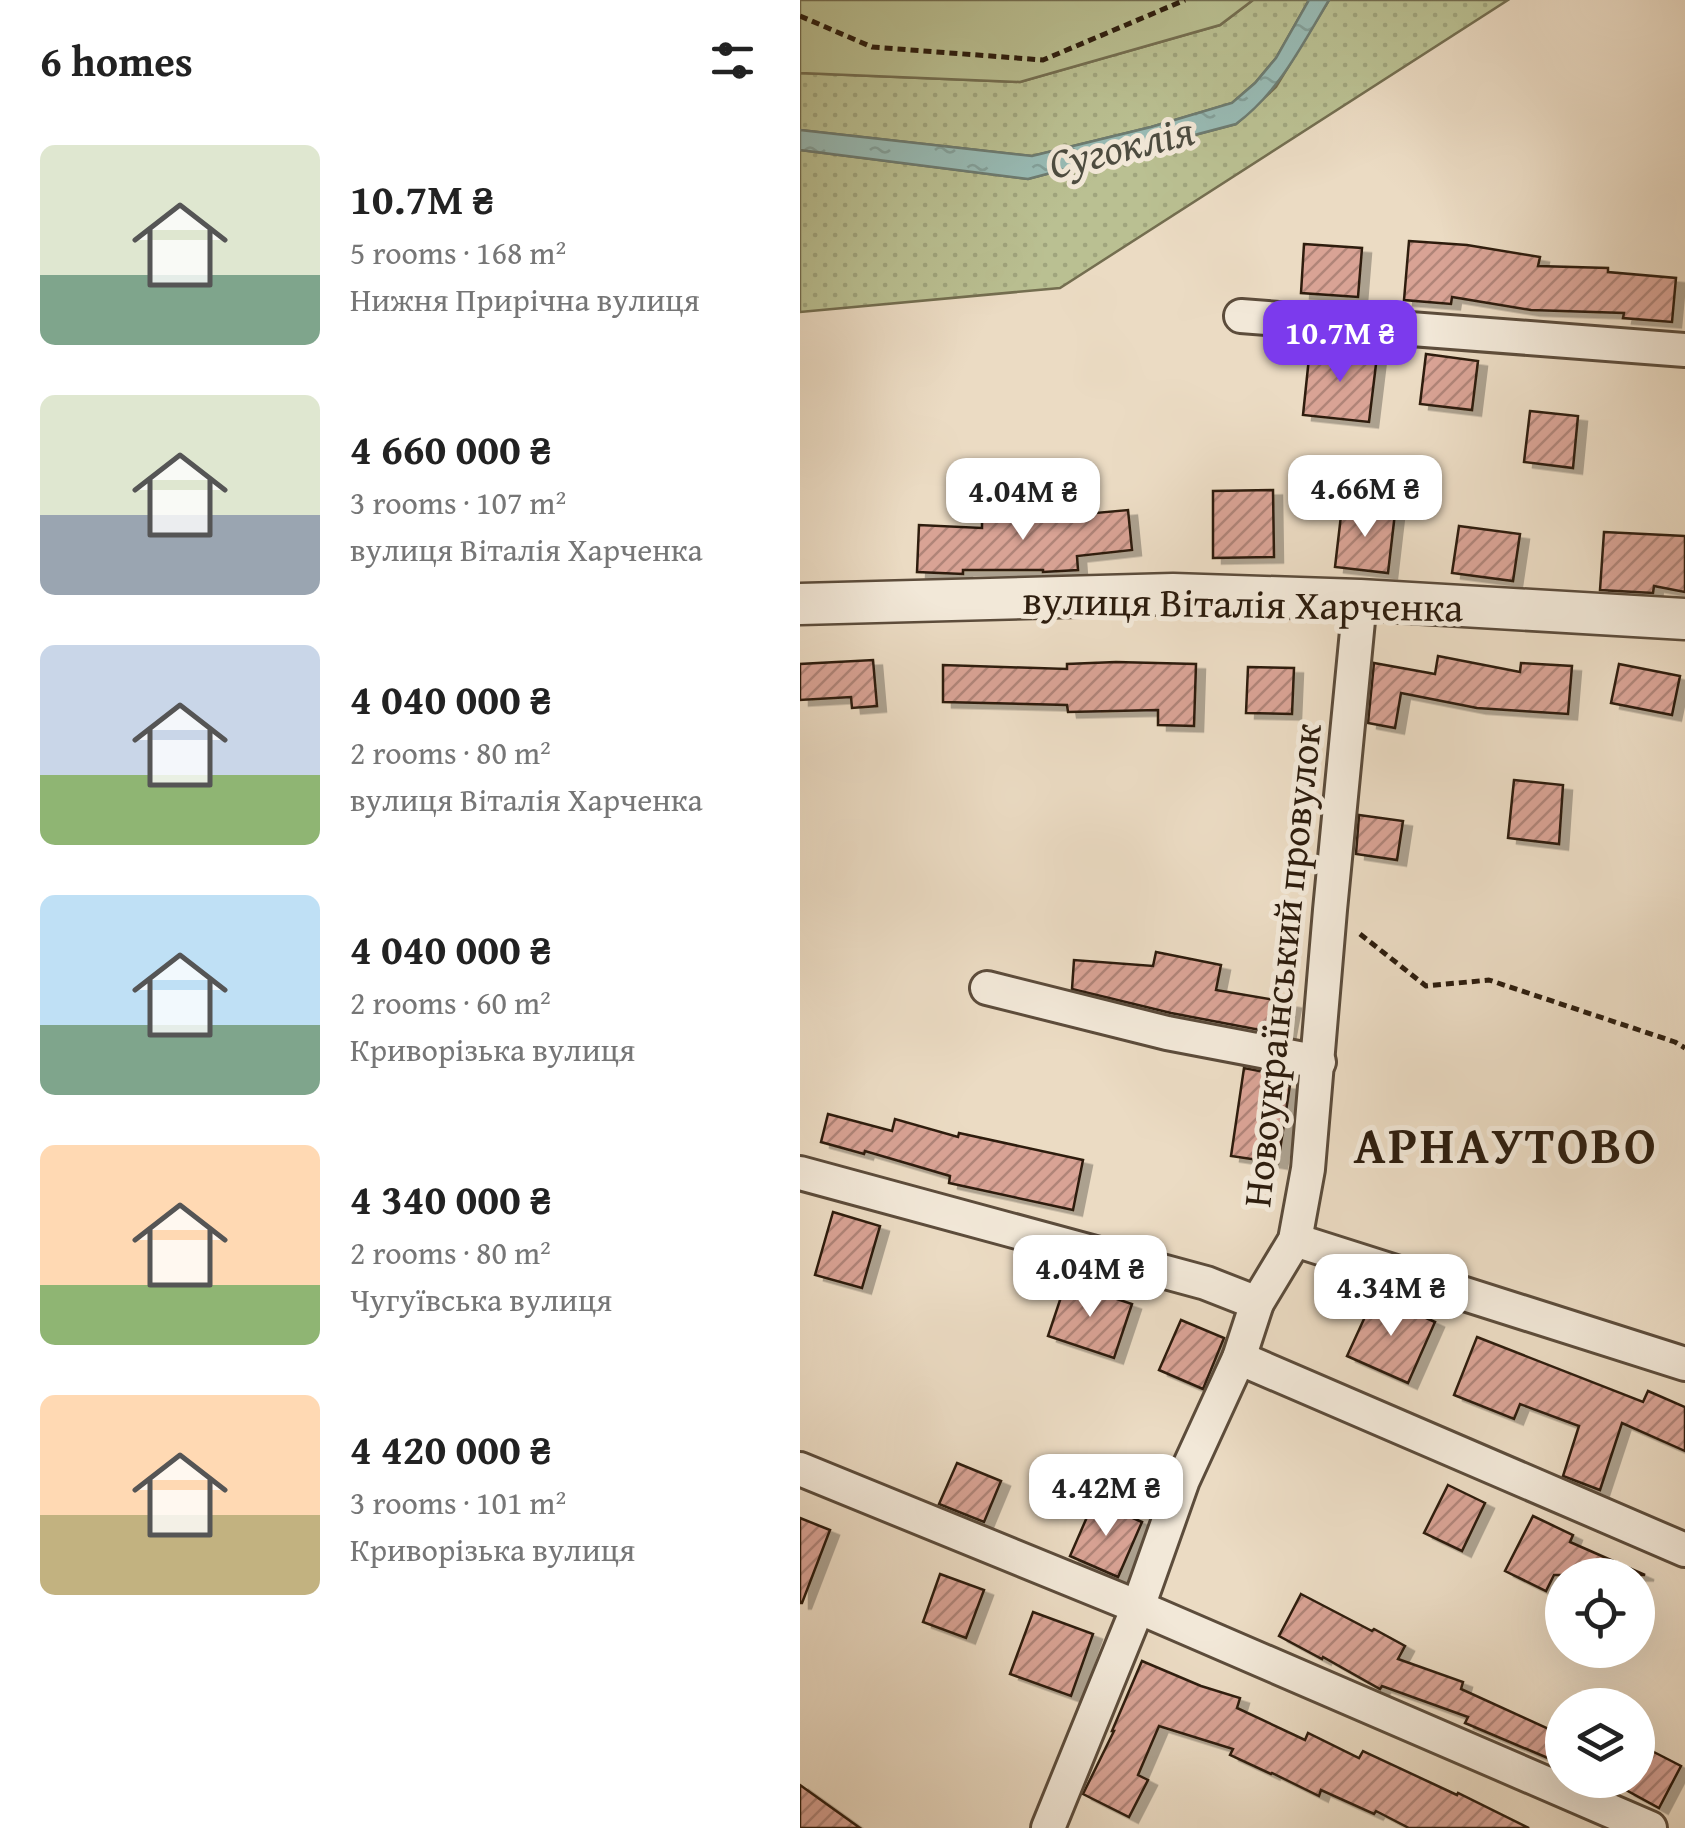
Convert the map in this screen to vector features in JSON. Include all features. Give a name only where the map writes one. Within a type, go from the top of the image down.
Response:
[{"type":"street","points":[[1241,316],[1685,350]]},
{"type":"street","name":"вулиця Віталія Харченка","points":[[800,604],[1173,594],[1360,600],[1685,619]]},
{"type":"street","name":"Новоукраїнський провулок","points":[[1048,1828],[1138,1608],[1183,1480],[1239,1358],[1258,1303],[1295,1240],[1308,1169],[1319,1062],[1360,600]]},
{"type":"street","points":[[987,988],[1167,1033],[1319,1062]]},
{"type":"street","points":[[800,1173],[1206,1283],[1258,1303]]},
{"type":"street","points":[[1295,1240],[1684,1362]]},
{"type":"street","points":[[1239,1358],[1685,1550]]},
{"type":"street","points":[[800,1470],[1138,1608],[1650,1828]]},
{"type":"path","points":[[800,16],[872,46],[1043,60],[1185,0]]},
{"type":"path","points":[[1330,910],[1426,986],[1489,980],[1685,1048]]},
{"type":"green space","points":[[800,0],[1253,0],[1220,25],[1020,82],[800,73]]},
{"type":"green space","points":[[1253,0],[1309,0],[1276,58],[1232,103],[1151,127],[1032,156],[800,130],[800,73],[1020,82],[1220,25]]},
{"type":"green space","points":[[1329,0],[1508,0],[1060,288],[800,312],[800,150],[1028,179],[1236,124],[1276,87]]},
{"type":"water","name":"Сугоклія","points":[[1309,0],[1329,0],[1277,83],[1236,124],[1028,179],[800,150],[800,130],[1032,156],[1151,127],[1232,103],[1276,58]]},
{"type":"building","points":[[1409,241],[1467,245],[1540,257],[1538,266],[1608,268],[1608,272],[1676,278],[1672,322],[1623,318],[1624,313],[1531,310],[1452,297],[1451,304],[1404,300]]},
{"type":"building","points":[[1304,244],[1362,248],[1358,297],[1301,293]]},
{"type":"building","points":[[1310,348],[1377,356],[1369,422],[1303,415]]},
{"type":"building","points":[[1426,354],[1478,361],[1472,410],[1420,404]]},
{"type":"building","points":[[1530,411],[1578,416],[1573,468],[1524,462]]},
{"type":"building","points":[[1273,490],[1274,557],[1213,558],[1213,491]]},
{"type":"building","points":[[1342,507],[1395,513],[1388,573],[1335,567]]},
{"type":"building","points":[[1128,510],[1132,550],[1077,556],[1078,570],[917,572],[919,525],[982,528],[982,520]]},
{"type":"building","points":[[1459,526],[1520,534],[1513,581],[1452,573]]},
{"type":"building","points":[[1604,532],[1685,536],[1685,592],[1654,586],[1653,593],[1600,590]]},
{"type":"building","points":[[1438,656],[1520,672],[1521,663],[1572,666],[1568,714],[1477,708],[1401,693],[1395,728],[1368,723],[1374,663],[1435,674]]},
{"type":"building","points":[[873,660],[877,706],[852,708],[851,697],[800,700],[800,664]]},
{"type":"building","points":[[1067,664],[1196,664],[1194,726],[1158,725],[1158,710],[1068,712],[1067,705],[943,702],[943,665],[1067,669]]},
{"type":"building","points":[[1619,664],[1680,676],[1672,715],[1611,703]]},
{"type":"building","points":[[1248,667],[1294,668],[1292,714],[1246,713]]},
{"type":"building","points":[[1514,780],[1563,785],[1559,844],[1508,838]]},
{"type":"building","points":[[1359,815],[1403,821],[1397,860],[1356,854]]},
{"type":"building","points":[[1156,952],[1221,965],[1216,990],[1292,1003],[1286,1035],[1072,989],[1074,960],[1153,966]]},
{"type":"building","points":[[1244,1068],[1279,1075],[1278,1083],[1290,1085],[1278,1163],[1231,1156]]},
{"type":"building","points":[[828,1114],[892,1131],[895,1119],[958,1137],[959,1133],[1083,1160],[1073,1210],[949,1183],[950,1176],[821,1142]]},
{"type":"building","points":[[833,1212],[880,1226],[862,1288],[815,1275]]},
{"type":"building","points":[[1066,1282],[1132,1304],[1114,1358],[1048,1336]]},
{"type":"building","points":[[1375,1295],[1435,1322],[1408,1383],[1347,1356]]},
{"type":"building","points":[[1181,1320],[1224,1338],[1203,1389],[1159,1370]]},
{"type":"building","points":[[1477,1337],[1643,1402],[1648,1391],[1685,1407],[1685,1451],[1622,1423],[1600,1490],[1563,1476],[1579,1426],[1520,1404],[1514,1419],[1454,1395]]},
{"type":"building","points":[[957,1463],[1001,1481],[984,1522],[939,1504]]},
{"type":"building","points":[[1448,1485],[1485,1503],[1462,1551],[1424,1533]]},
{"type":"building","points":[[1094,1501],[1142,1522],[1118,1577],[1070,1556]]},
{"type":"building","points":[[1533,1516],[1573,1535],[1570,1542],[1606,1558],[1545,1558],[1545,1591],[1505,1571]]},
{"type":"building","points":[[800,1518],[830,1530],[802,1603],[800,1603]]},
{"type":"building","points":[[940,1574],[984,1590],[966,1638],[923,1622]]},
{"type":"building","points":[[1301,1594],[1405,1646],[1398,1659],[1463,1682],[1461,1689],[1545,1727],[1545,1757],[1465,1723],[1468,1717],[1382,1686],[1380,1689],[1279,1636]]},
{"type":"building","points":[[1033,1612],[1093,1634],[1071,1696],[1010,1674]]},
{"type":"building","points":[[1142,1661],[1240,1698],[1237,1708],[1305,1740],[1308,1733],[1359,1758],[1363,1751],[1529,1828],[1409,1828],[1321,1790],[1319,1796],[1230,1755],[1233,1749],[1159,1726],[1138,1775],[1148,1780],[1129,1817],[1083,1794]]},
{"type":"building","points":[[1655,1753],[1681,1766],[1659,1808],[1641,1798],[1655,1798]]},
{"type":"building","points":[[800,1785],[860,1828],[800,1828]]},
{"type":"district","name":"АРНАУТОВО","points":[[1506,1144]]}]
